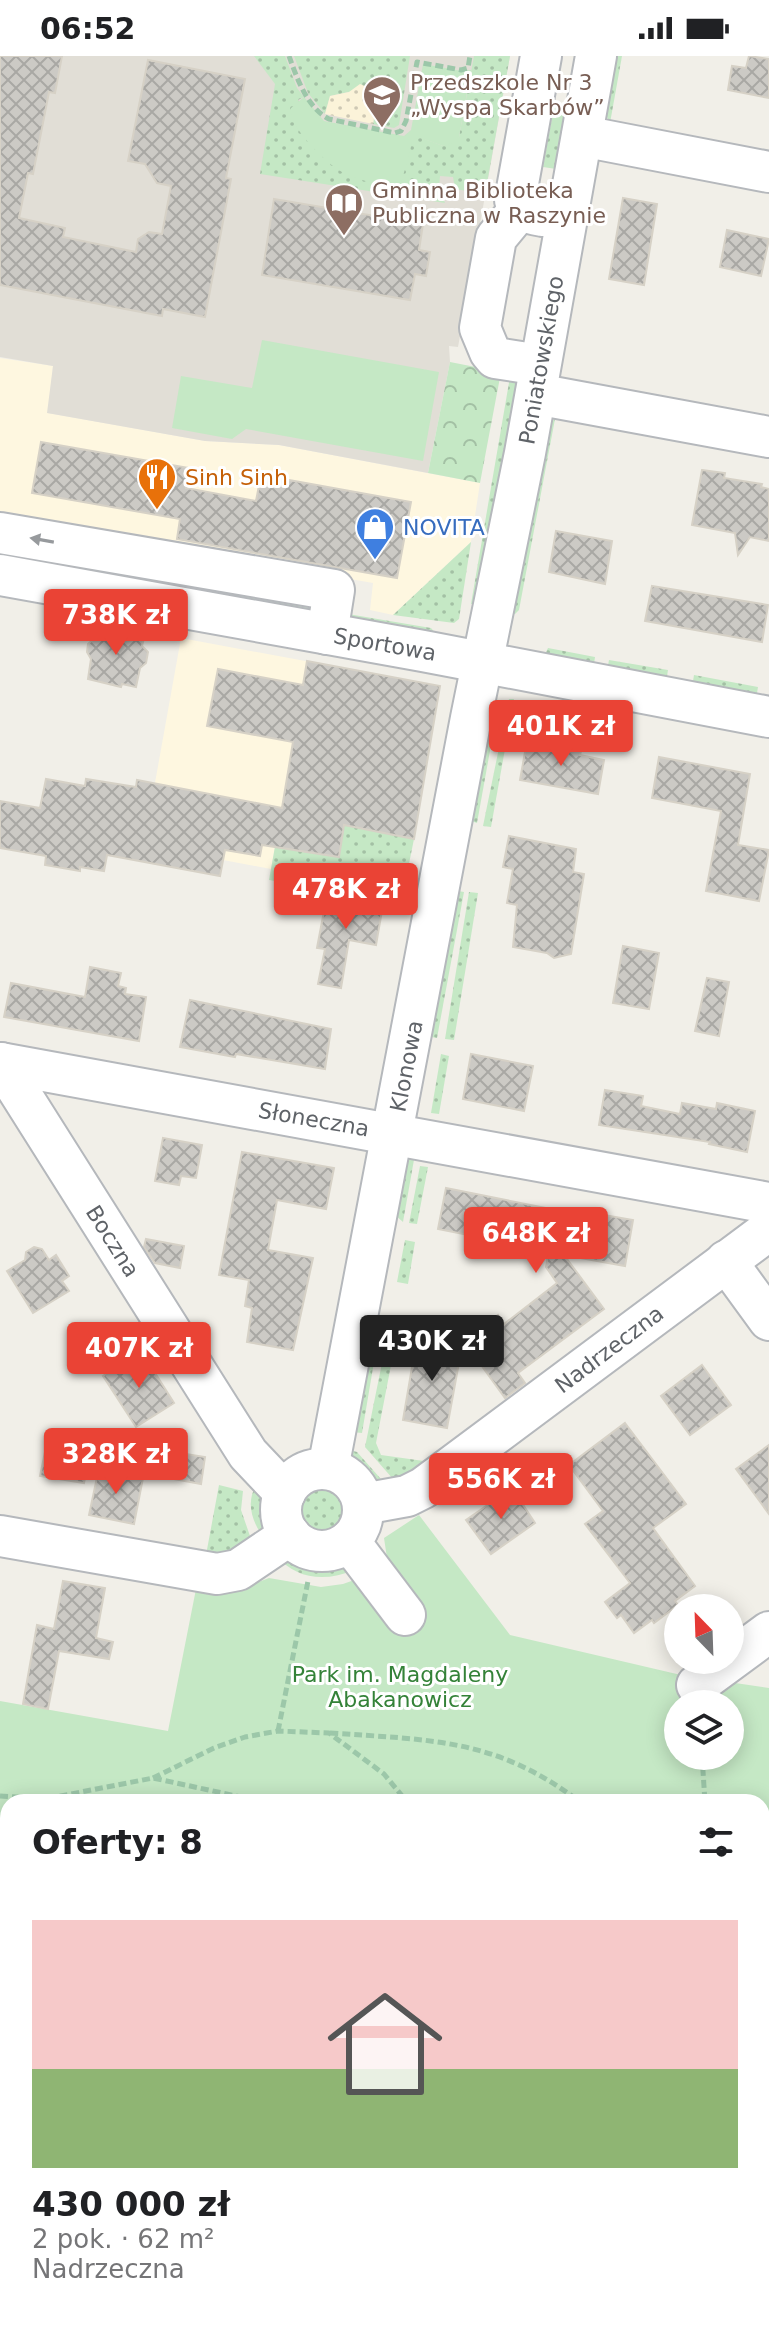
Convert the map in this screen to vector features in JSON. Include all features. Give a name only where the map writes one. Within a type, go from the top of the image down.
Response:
[{"type":"street","points":[[541,56],[515,194],[520,209],[529,214],[566,221]]},
{"type":"street","name":"Poniatowskiego","points":[[482,662],[538,379],[596,56]]},
{"type":"street","points":[[582,136],[769,172]]},
{"type":"street","points":[[520,209],[496,238],[480,328],[495,358],[538,379],[769,437]]},
{"type":"street","points":[[0,533],[334,590],[327,634]]},
{"type":"street","points":[[77,589],[84,547]]},
{"type":"street","name":"Sportowa","points":[[0,575],[769,717]]},
{"type":"street","name":"Klonowa","points":[[328,1469],[482,662]]},
{"type":"street","name":"Słoneczna","points":[[0,1063],[769,1203]]},
{"type":"street","name":"Boczna","points":[[0,1063],[248,1454],[285,1493]]},
{"type":"street","name":"Nadrzeczna","points":[[363,1504],[407,1496],[423,1488],[769,1230]]},
{"type":"street","points":[[726,1261],[769,1320]]},
{"type":"street","points":[[328,1469],[351,1481],[363,1504],[362,1518],[349,1541],[325,1551],[311,1550],[290,1535],[282,1515],[285,1493],[302,1474],[328,1469]]},
{"type":"street","points":[[0,1536],[217,1574],[238,1570],[290,1535]]},
{"type":"street","points":[[349,1541],[405,1615]]},
{"type":"street","points":[[697,1685],[769,1632]]},
{"type":"path","points":[[289,56],[300,84],[322,116],[395,133],[401,131],[406,121],[417,62],[461,70],[468,68],[470,56]]},
{"type":"path","points":[[278,1731],[308,1581]]},
{"type":"path","points":[[71,1794],[153,1778],[214,1748],[245,1737],[278,1731],[454,1743],[491,1752],[553,1782],[569,1794]]},
{"type":"path","points":[[329,1733],[384,1774],[400,1794]]},
{"type":"path","points":[[703,1770],[704,1794]]},
{"type":"path","points":[[153,1778],[227,1794]]},
{"type":"shaded area","points":[[0,56],[510,56],[458,347],[449,346],[450,362],[428,473],[279,445],[205,441],[47,413],[53,366],[0,357]]},
{"type":"shaded area","points":[[0,358],[53,366],[48,413],[205,441],[279,445],[480,483],[471,542],[393,615],[370,610],[373,583],[0,518]]},
{"type":"shaded area","points":[[181,638],[440,686],[414,839],[281,813],[271,869],[165,849],[151,805]]},
{"type":"green space","points":[[254,56],[285,56],[297,88],[304,97],[298,100],[343,172],[393,186],[413,138],[443,146],[459,137],[474,56],[510,56],[485,194],[455,189],[453,177],[440,176],[439,188],[445,203],[260,174],[275,84]]},
{"type":"green space","points":[[294,56],[410,56],[399,125],[394,128],[373,124],[376,106],[353,91],[330,96],[325,114],[308,93]]},
{"type":"green space","points":[[609,56],[622,56],[610,123],[605,113]]},
{"type":"green space","points":[[423,64],[471,70],[459,137],[456,142],[443,146],[421,138],[413,139],[399,184],[378,184],[342,172],[318,153],[295,125],[291,108],[304,97],[324,121],[404,136],[411,130]]},
{"type":"green space","points":[[554,107],[573,110],[563,170],[543,167]]},
{"type":"green space","points":[[262,340],[439,372],[423,461],[246,429],[232,439],[172,428],[181,376],[252,388]]},
{"type":"green space","points":[[450,362],[501,372],[480,483],[428,473]]},
{"type":"green space","points":[[511,371],[520,379],[483,605],[471,604]]},
{"type":"green space","points":[[555,419],[519,610],[515,614],[507,613],[546,425]]},
{"type":"green space","points":[[471,542],[459,619],[454,623],[393,615]]},
{"type":"green space","points":[[102,570],[311,608],[310,614],[102,574]]},
{"type":"green space","points":[[348,614],[431,628],[436,634],[350,622]]},
{"type":"green space","points":[[548,648],[595,657],[593,670],[543,659]]},
{"type":"green space","points":[[609,660],[668,670],[666,682],[607,671]]},
{"type":"green space","points":[[694,675],[758,687],[756,699],[692,687]]},
{"type":"green space","points":[[509,699],[514,699],[491,827],[483,826]]},
{"type":"green space","points":[[483,728],[490,729],[493,734],[477,823],[471,821]]},
{"type":"green space","points":[[281,813],[414,839],[401,903],[269,880]]},
{"type":"green space","points":[[458,891],[464,892],[437,1038],[428,1033]]},
{"type":"green space","points":[[469,892],[478,893],[454,1040],[445,1039]]},
{"type":"green space","points":[[441,1054],[449,1056],[439,1114],[431,1113]]},
{"type":"green space","points":[[415,1154],[403,1222],[395,1215],[407,1158]]},
{"type":"green space","points":[[420,1166],[428,1167],[417,1224],[409,1223]]},
{"type":"green space","points":[[405,1240],[415,1242],[408,1284],[397,1282]]},
{"type":"green space","points":[[375,1356],[362,1433],[352,1432],[369,1357]]},
{"type":"green space","points":[[383,1358],[392,1360],[376,1443],[381,1455],[431,1462],[402,1481],[393,1479],[365,1447]]},
{"type":"green space","points":[[350,1450],[357,1452],[388,1487],[372,1484],[360,1477],[353,1466]]},
{"type":"green space","points":[[257,1484],[272,1510],[271,1523],[264,1538],[256,1525],[251,1505]]},
{"type":"green space","points":[[219,1485],[243,1491],[241,1510],[250,1536],[230,1550],[206,1555]]},
{"type":"green space","points":[[322,1489],[337,1495],[343,1510],[337,1525],[322,1531],[307,1525],[301,1510],[307,1495]]},
{"type":"green space","name":"Park im. Magdaleny Abakanowicz","points":[[419,1515],[510,1635],[664,1671],[664,1674],[769,1688],[769,1794],[0,1794],[0,1701],[168,1731],[197,1584],[251,1585],[269,1578],[321,1587],[360,1578],[387,1558],[384,1538]]},
{"type":"green space","points":[[293,1553],[320,1561],[341,1559],[354,1570],[322,1577],[302,1574],[276,1555]]},
{"type":"sand","points":[[360,84],[365,86],[376,105],[373,124],[325,114],[330,96],[349,92]]},
{"type":"building","points":[[0,56],[62,56],[55,93],[49,92],[33,174],[28,173],[19,218],[65,228],[63,237],[136,252],[138,239],[149,232],[162,234],[171,186],[157,183],[145,164],[128,161],[148,60],[245,79],[226,178],[231,179],[205,317],[163,309],[162,316],[0,285]]},
{"type":"building","points":[[749,56],[769,59],[769,98],[728,90],[732,66],[746,68]]},
{"type":"building","points":[[623,198],[657,204],[644,285],[609,279]]},
{"type":"building","name":"Gminna Biblioteka Publiczna w Raszynie","points":[[274,199],[423,224],[419,250],[430,252],[426,276],[415,274],[410,300],[262,275]]},
{"type":"building","points":[[727,230],[769,239],[761,276],[720,267]]},
{"type":"building","points":[[41,442],[189,468],[186,488],[256,501],[261,475],[411,502],[397,578],[177,539],[180,519],[32,493]]},
{"type":"building","points":[[702,470],[725,473],[724,478],[762,484],[761,487],[769,489],[769,541],[750,537],[738,555],[735,533],[692,525]]},
{"type":"building","points":[[556,531],[612,541],[605,584],[549,572]]},
{"type":"building","points":[[652,586],[768,605],[762,642],[645,621]]},
{"type":"building","points":[[98,623],[120,627],[119,633],[144,638],[142,646],[148,652],[136,687],[122,684],[121,687],[88,679],[91,659],[87,652],[88,644],[95,638]]},
{"type":"building","points":[[307,661],[440,686],[414,839],[344,825],[339,857],[262,845],[260,856],[225,850],[220,876],[107,855],[104,871],[80,867],[80,871],[45,865],[46,856],[0,848],[0,801],[40,808],[46,779],[85,786],[86,779],[136,787],[137,780],[282,808],[293,742],[207,726],[218,669],[303,685]]},
{"type":"building","points":[[527,741],[581,751],[580,755],[604,760],[598,794],[520,780]]},
{"type":"building","points":[[659,757],[750,774],[738,845],[769,850],[759,901],[706,891],[721,811],[652,798]]},
{"type":"building","points":[[509,836],[576,849],[573,872],[584,874],[571,954],[554,958],[547,953],[513,947],[517,905],[507,903],[513,869],[503,867]]},
{"type":"building","points":[[328,890],[384,899],[376,945],[349,940],[341,988],[318,984],[325,949],[317,948]]},
{"type":"building","points":[[623,946],[659,953],[649,1009],[613,1003]]},
{"type":"building","points":[[90,967],[121,973],[118,986],[126,988],[125,994],[146,997],[139,1041],[4,1017],[11,983],[85,997]]},
{"type":"building","points":[[707,978],[729,982],[719,1036],[695,1031]]},
{"type":"building","points":[[190,1000],[331,1029],[325,1069],[180,1047]]},
{"type":"building","points":[[471,1054],[533,1066],[524,1111],[463,1099]]},
{"type":"building","points":[[605,1090],[643,1096],[641,1106],[680,1114],[682,1103],[716,1109],[717,1103],[755,1111],[747,1152],[710,1142],[599,1125]]},
{"type":"building","points":[[163,1138],[202,1145],[196,1178],[181,1176],[179,1185],[155,1181]]},
{"type":"building","points":[[242,1152],[334,1168],[326,1209],[277,1200],[268,1250],[313,1258],[293,1350],[247,1342],[252,1308],[245,1306],[249,1280],[219,1275]]},
{"type":"building","points":[[446,1188],[581,1215],[581,1211],[633,1220],[625,1266],[564,1255],[604,1309],[518,1373],[525,1383],[505,1398],[463,1340],[498,1315],[504,1324],[557,1283],[546,1267],[549,1251],[438,1229]]},
{"type":"building","points":[[146,1239],[184,1246],[180,1268],[155,1263],[144,1247]]},
{"type":"building","points":[[34,1247],[42,1249],[49,1260],[56,1255],[69,1276],[62,1281],[69,1291],[33,1313],[7,1271],[25,1260],[26,1252]]},
{"type":"building","points":[[417,1338],[462,1346],[447,1428],[403,1420]]},
{"type":"building","points":[[145,1357],[174,1403],[136,1427],[103,1376],[127,1360],[130,1366]]},
{"type":"building","points":[[702,1365],[731,1405],[690,1435],[661,1396]]},
{"type":"building","points":[[625,1423],[686,1504],[653,1528],[695,1586],[684,1594],[664,1594],[664,1616],[634,1633],[621,1615],[617,1618],[605,1602],[630,1583],[585,1524],[603,1511],[569,1465]]},
{"type":"building","points":[[49,1433],[92,1441],[84,1483],[40,1476]]},
{"type":"building","points":[[769,1445],[769,1514],[736,1469]]},
{"type":"building","points":[[149,1448],[205,1457],[201,1484],[169,1478]]},
{"type":"building","points":[[99,1468],[143,1478],[134,1524],[89,1515]]},
{"type":"building","points":[[512,1488],[535,1523],[491,1554],[466,1520]]},
{"type":"building","points":[[63,1581],[105,1588],[96,1638],[113,1642],[109,1659],[59,1651],[48,1709],[23,1704],[37,1625],[54,1629]]},
{"type":"place","name":"Przedszkole Nr 3 „Wyspa Skarbów”","points":[[382,129]]},
{"type":"place","name":"Gminna Biblioteka Publiczna w Raszynie","points":[[344,237]]},
{"type":"place","name":"Sinh Sinh","points":[[157,511]]},
{"type":"place","name":"NOVITA","points":[[375,561]]}]
